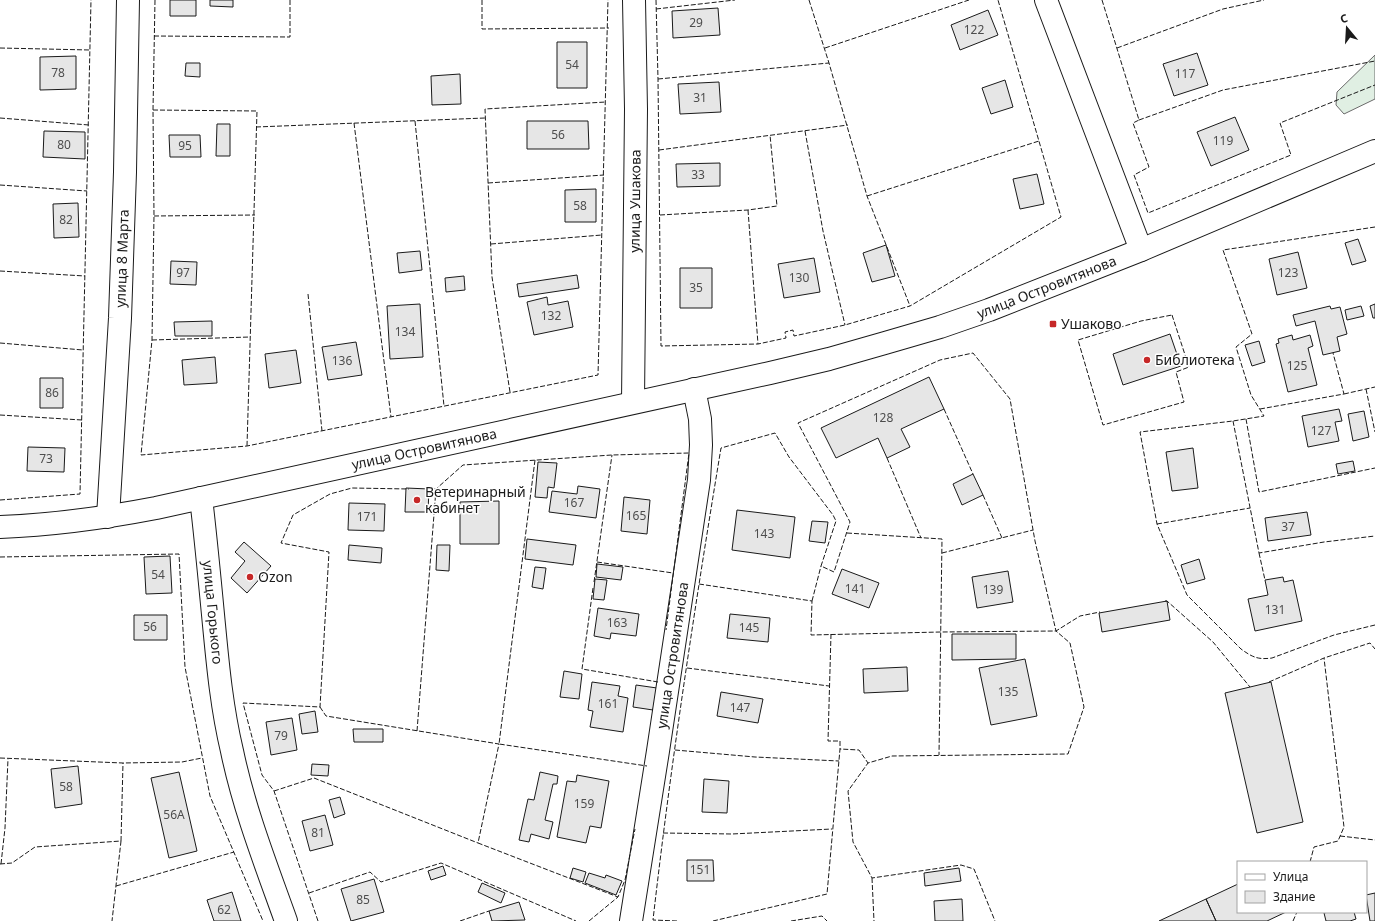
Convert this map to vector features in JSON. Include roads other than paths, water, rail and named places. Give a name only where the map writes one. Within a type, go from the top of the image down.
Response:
[{"type":"street","name":"улица 8 Марта","points":[[108,517],[120,318],[126,172],[128,0]]},
{"type":"street","name":"улица Ушакова","points":[[633,402],[636,116],[634,0]]},
{"type":"street","points":[[1046,0],[1141,250]]},
{"type":"street","name":"улица Островитянова","points":[[201,498],[829,359],[940,327],[996,307],[1141,250],[1375,151]]},
{"type":"street","name":"улица Островитянова","points":[[631,921],[660,744],[699,480],[701,445],[700,419],[694,389]]},
{"type":"street","points":[[0,527],[108,517],[201,498]]},
{"type":"street","name":"улица Горького","points":[[201,498],[218,666],[224,710],[232,751],[240,784],[259,844],[286,921]]},
{"type":"place","name":"Ушаково","points":[[1053,324]]},
{"type":"place","name":"Библиотека","points":[[1147,360]]},
{"type":"place","name":"Ветеринарный кабинет","points":[[417,500]]},
{"type":"place","name":"Ozon","points":[[250,577]]}]
